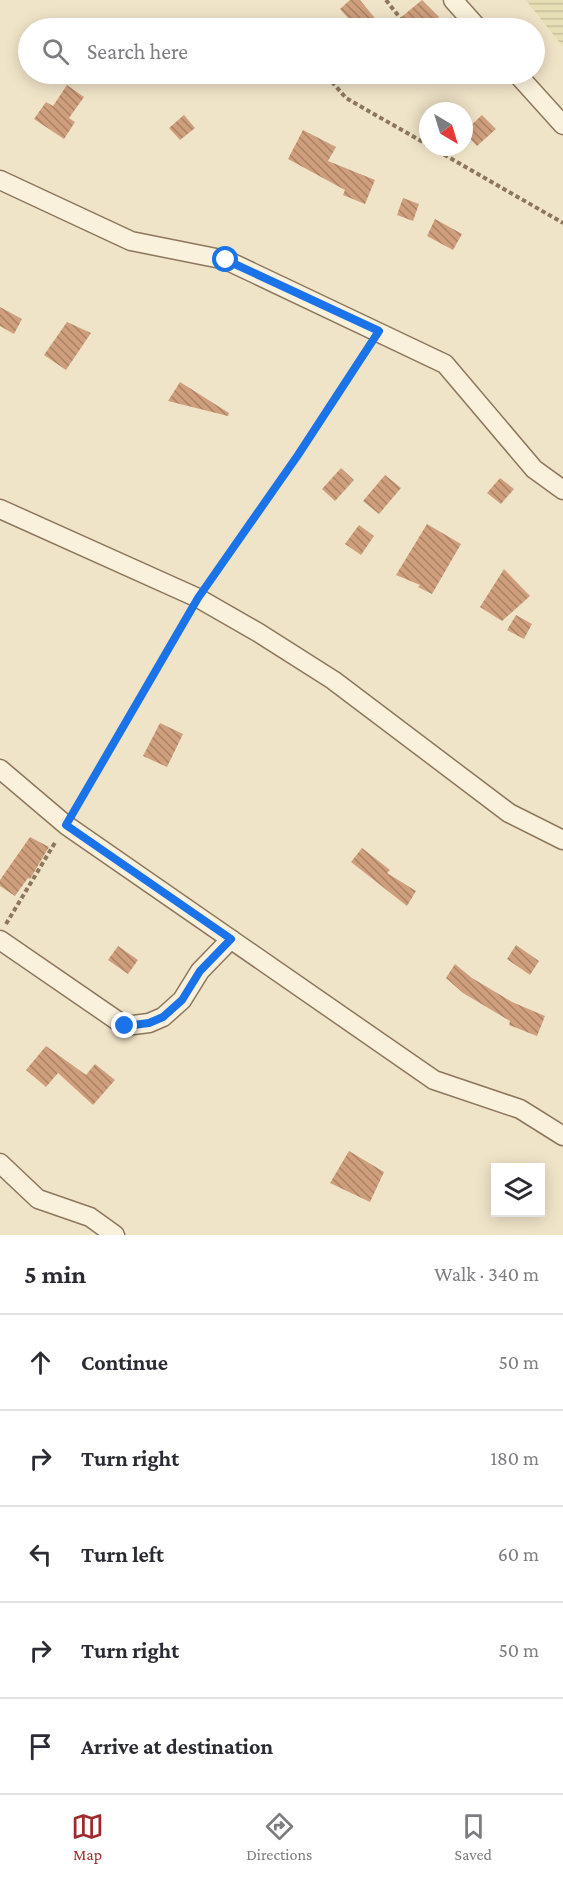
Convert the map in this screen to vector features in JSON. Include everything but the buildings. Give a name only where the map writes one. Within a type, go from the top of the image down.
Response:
[{"type":"street","points":[[453,0],[469,18]]},
{"type":"street","points":[[526,84],[563,125]]},
{"type":"street","points":[[0,180],[131,241],[226,260],[445,364],[534,469],[563,490]]},
{"type":"street","points":[[0,509],[198,598],[333,680],[508,813],[563,840]]},
{"type":"street","points":[[0,770],[66,825],[434,1080],[520,1109],[563,1136]]},
{"type":"street","points":[[0,940],[125,1026],[149,1023],[163,1017],[182,1000],[200,971],[231,939]]},
{"type":"street","points":[[0,1163],[38,1199],[90,1217],[115,1235]]},
{"type":"path","points":[[386,0],[400,18]]},
{"type":"path","points":[[334,84],[346,98],[419,140]]},
{"type":"path","points":[[447,156],[563,223]]},
{"type":"path","points":[[0,934],[198,598],[298,455],[379,331]]},
{"type":"shaded area","points":[[526,0],[563,0],[563,47],[545,24],[545,18],[540,18]]},
{"type":"route","points":[[125,1026],[149,1023],[163,1017],[182,1000],[200,971],[231,939],[66,825],[198,598],[298,455],[379,331],[226,260]]}]
